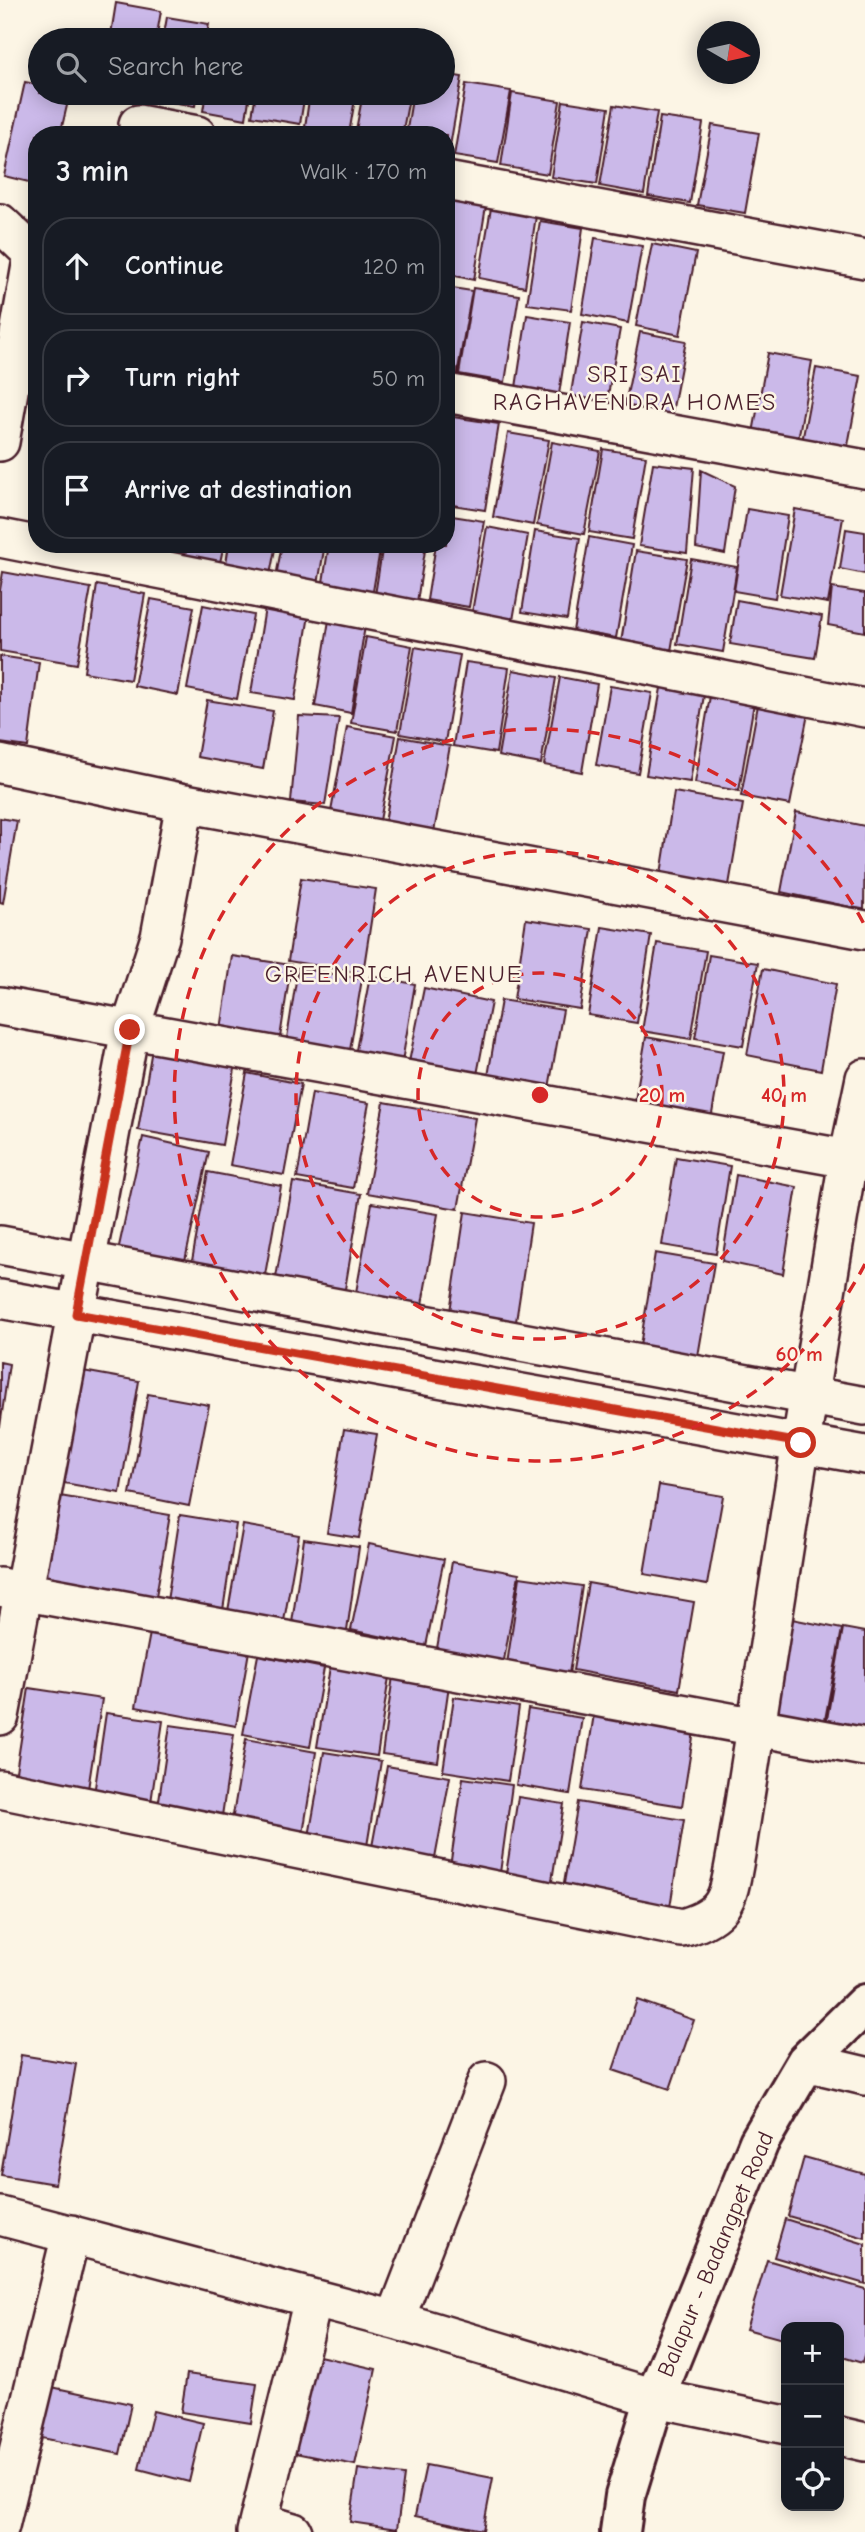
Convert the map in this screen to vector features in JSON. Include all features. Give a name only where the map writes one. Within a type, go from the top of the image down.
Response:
[{"type":"street","points":[[138,124],[149,126]]},
{"type":"street","points":[[455,183],[865,259]]},
{"type":"street","points":[[0,223],[28,249]]},
{"type":"street","points":[[1,431],[28,282]]},
{"type":"street","points":[[455,395],[865,469]]},
{"type":"street","points":[[0,538],[28,544]]},
{"type":"street","points":[[76,553],[865,708]]},
{"type":"street","points":[[0,764],[185,803],[865,930]]},
{"type":"street","points":[[0,1716],[11,1589],[88,1261],[130,1030],[160,937],[185,803]]},
{"type":"street","points":[[0,1006],[857,1161]]},
{"type":"street","points":[[0,1789],[682,1928],[713,1916],[728,1896],[801,1443],[857,1161],[865,1078]]},
{"type":"street","points":[[0,1245],[865,1406]]},
{"type":"street","points":[[0,1299],[865,1455]]},
{"type":"street","points":[[11,1589],[865,1747]]},
{"type":"street","name":"Balapur - Badangpet Road","points":[[621,2532],[625,2496],[655,2398],[759,2142],[806,2062],[865,2004]]},
{"type":"street","points":[[806,2062],[865,2076]]},
{"type":"street","points":[[395,2320],[487,2081]]},
{"type":"street","points":[[0,2216],[395,2320],[655,2398],[781,2424]]},
{"type":"street","points":[[0,2526],[71,2234]]},
{"type":"street","points":[[293,2532],[257,2527],[313,2299]]},
{"type":"street","points":[[844,2437],[865,2442]]},
{"type":"building","points":[[116,3],[161,11],[158,28],[112,28]]},
{"type":"building","points":[[167,17],[209,24],[208,28],[165,28]]},
{"type":"building","points":[[455,76],[462,77],[454,126],[408,126],[411,105],[455,105]]},
{"type":"building","points":[[25,82],[28,83],[28,105],[67,105],[62,126],[28,126],[28,182],[4,176]]},
{"type":"building","points":[[466,84],[511,91],[498,163],[455,156]]},
{"type":"building","points":[[512,93],[560,101],[548,174],[501,166]]},
{"type":"building","points":[[563,101],[609,108],[597,184],[551,177]]},
{"type":"building","points":[[204,105],[248,105],[246,119],[203,111]]},
{"type":"building","points":[[254,105],[303,105],[300,124],[252,116]]},
{"type":"building","points":[[308,105],[354,105],[350,126],[305,126]]},
{"type":"building","points":[[361,105],[408,105],[404,126],[357,126]]},
{"type":"building","points":[[614,105],[657,112],[644,194],[600,186]]},
{"type":"building","points":[[660,117],[703,123],[690,203],[648,196]]},
{"type":"building","points":[[712,125],[759,133],[745,213],[697,205]]},
{"type":"building","points":[[455,201],[486,206],[474,280],[455,276]]},
{"type":"building","points":[[491,208],[536,216],[525,287],[479,278]]},
{"type":"building","points":[[540,221],[583,228],[571,310],[527,304]]},
{"type":"building","points":[[595,238],[642,246],[628,323],[582,314]]},
{"type":"building","points":[[652,244],[696,253],[680,335],[636,326]]},
{"type":"building","points":[[455,288],[472,291],[455,375]]},
{"type":"building","points":[[473,288],[519,295],[505,382],[459,374]]},
{"type":"building","points":[[527,315],[570,322],[558,401],[515,394]]},
{"type":"building","points":[[583,322],[620,329],[606,406],[570,399]]},
{"type":"building","points":[[640,332],[686,341],[670,423],[623,414]]},
{"type":"building","points":[[768,353],[812,361],[797,446],[752,438]]},
{"type":"building","points":[[816,368],[861,376],[846,456],[801,447]]},
{"type":"building","points":[[455,417],[499,424],[485,510],[455,505]]},
{"type":"building","points":[[508,433],[549,440],[533,525],[493,517]]},
{"type":"building","points":[[552,442],[600,451],[584,534],[537,525]]},
{"type":"building","points":[[603,449],[646,456],[632,539],[589,532]]},
{"type":"building","points":[[653,463],[694,468],[687,553],[639,546]]},
{"type":"building","points":[[701,470],[735,486],[725,554],[696,548]]},
{"type":"building","points":[[747,509],[788,516],[775,598],[734,591]]},
{"type":"building","points":[[795,509],[843,518],[828,603],[780,595]]},
{"type":"building","points":[[455,516],[484,521],[469,607],[427,600],[435,553],[455,553]]},
{"type":"building","points":[[487,527],[528,535],[513,620],[472,612]]},
{"type":"building","points":[[846,529],[865,532],[865,574],[840,569]]},
{"type":"building","points":[[535,531],[580,538],[567,619],[522,612]]},
{"type":"building","points":[[589,537],[632,545],[616,638],[573,631]]},
{"type":"building","points":[[636,551],[687,559],[671,651],[621,642]]},
{"type":"building","points":[[128,553],[173,553],[172,560]]},
{"type":"building","points":[[176,553],[222,553],[219,567],[175,559]]},
{"type":"building","points":[[228,553],[274,553],[269,580],[225,570]]},
{"type":"building","points":[[280,553],[323,553],[317,590],[275,582]]},
{"type":"building","points":[[328,553],[379,553],[371,603],[321,595]]},
{"type":"building","points":[[382,553],[425,553],[417,602],[375,595]]},
{"type":"building","points":[[691,559],[737,567],[723,652],[677,644]]},
{"type":"building","points":[[3,572],[91,588],[77,664],[0,651],[0,590]]},
{"type":"building","points":[[97,585],[145,594],[130,680],[84,672]]},
{"type":"building","points":[[832,588],[865,593],[865,632],[828,625]]},
{"type":"building","points":[[151,599],[194,607],[178,695],[134,686]]},
{"type":"building","points":[[737,600],[822,616],[815,658],[730,644]]},
{"type":"building","points":[[203,605],[253,615],[237,699],[187,689]]},
{"type":"building","points":[[265,608],[309,615],[295,700],[251,693]]},
{"type":"building","points":[[329,620],[365,626],[351,713],[315,706]]},
{"type":"building","points":[[366,637],[412,646],[397,731],[351,723]]},
{"type":"building","points":[[415,647],[460,655],[445,742],[400,734]]},
{"type":"building","points":[[0,656],[39,662],[28,747],[0,743]]},
{"type":"building","points":[[466,662],[509,668],[496,753],[453,746]]},
{"type":"building","points":[[513,670],[556,678],[541,764],[498,756]]},
{"type":"building","points":[[560,677],[597,684],[582,772],[544,765]]},
{"type":"building","points":[[610,686],[652,693],[638,773],[596,765]]},
{"type":"building","points":[[661,688],[704,695],[690,782],[646,775]]},
{"type":"building","points":[[710,696],[754,703],[739,791],[695,783]]},
{"type":"building","points":[[207,700],[273,711],[263,769],[197,757]]},
{"type":"building","points":[[758,705],[808,714],[790,805],[741,796]]},
{"type":"building","points":[[299,716],[339,718],[325,805],[291,802]]},
{"type":"building","points":[[347,727],[396,736],[378,831],[329,822]]},
{"type":"building","points":[[400,737],[450,746],[433,837],[384,828]]},
{"type":"building","points":[[674,792],[743,804],[729,885],[661,874]]},
{"type":"building","points":[[796,812],[865,826],[864,910],[781,892]]},
{"type":"building","points":[[0,818],[17,821],[3,903],[0,902]]},
{"type":"building","points":[[301,878],[376,889],[363,973],[288,961]]},
{"type":"building","points":[[526,919],[592,929],[580,1009],[514,999]]},
{"type":"building","points":[[602,927],[651,935],[637,1023],[588,1015]]},
{"type":"building","points":[[657,943],[706,951],[691,1039],[642,1031]]},
{"type":"building","points":[[709,955],[758,963],[743,1046],[695,1038]]},
{"type":"building","points":[[232,956],[291,965],[278,1051],[219,1043]]},
{"type":"building","points":[[298,968],[362,979],[348,1062],[285,1051]]},
{"type":"building","points":[[763,969],[836,984],[821,1070],[747,1055]]},
{"type":"building","points":[[370,976],[415,984],[400,1074],[353,1066]]},
{"type":"building","points":[[424,988],[491,1002],[475,1085],[407,1072]]},
{"type":"building","points":[[501,1000],[563,1010],[547,1099],[486,1088]]},
{"type":"building","points":[[646,1037],[723,1051],[709,1131],[632,1118]]},
{"type":"building","points":[[152,1049],[236,1063],[222,1145],[138,1130]]},
{"type":"building","points":[[247,1073],[301,1084],[284,1175],[230,1165]]},
{"type":"building","points":[[312,1093],[369,1103],[353,1188],[297,1178]]},
{"type":"building","points":[[384,1102],[475,1118],[458,1209],[367,1193]]},
{"type":"building","points":[[143,1137],[209,1152],[182,1274],[116,1260]]},
{"type":"building","points":[[676,1157],[730,1166],[716,1254],[662,1245]]},
{"type":"building","points":[[208,1172],[281,1186],[263,1286],[190,1272]]},
{"type":"building","points":[[736,1175],[797,1187],[783,1274],[722,1261]]},
{"type":"building","points":[[293,1182],[361,1194],[344,1295],[275,1283]]},
{"type":"building","points":[[372,1203],[438,1214],[421,1310],[355,1298]]},
{"type":"building","points":[[465,1212],[531,1223],[515,1328],[449,1318]]},
{"type":"building","points":[[655,1253],[714,1263],[697,1362],[639,1352]]},
{"type":"building","points":[[0,1362],[9,1364],[0,1427]]},
{"type":"building","points":[[83,1371],[139,1381],[120,1493],[64,1483]]},
{"type":"building","points":[[148,1394],[209,1405],[189,1506],[130,1494]]},
{"type":"building","points":[[344,1429],[377,1434],[359,1538],[327,1533]]},
{"type":"building","points":[[659,1485],[723,1496],[707,1585],[644,1574]]},
{"type":"building","points":[[60,1496],[170,1515],[155,1602],[45,1583]]},
{"type":"building","points":[[180,1515],[236,1524],[223,1610],[167,1601]]},
{"type":"building","points":[[243,1525],[299,1535],[284,1621],[228,1611]]},
{"type":"building","points":[[304,1539],[359,1547],[346,1638],[291,1630]]},
{"type":"building","points":[[369,1544],[444,1559],[426,1646],[351,1630]]},
{"type":"building","points":[[452,1562],[519,1574],[503,1666],[436,1654]]},
{"type":"building","points":[[520,1577],[582,1586],[569,1674],[507,1664]]},
{"type":"building","points":[[588,1583],[694,1602],[679,1690],[573,1670]]},
{"type":"building","points":[[782,1617],[842,1629],[824,1725],[764,1714]]},
{"type":"building","points":[[843,1628],[865,1632],[865,1731],[826,1725]]},
{"type":"building","points":[[150,1633],[249,1651],[236,1726],[136,1707]]},
{"type":"building","points":[[258,1655],[324,1668],[310,1747],[243,1734]]},
{"type":"building","points":[[330,1667],[389,1677],[377,1756],[317,1747]]},
{"type":"building","points":[[393,1676],[449,1685],[438,1762],[382,1754]]},
{"type":"building","points":[[29,1688],[102,1699],[88,1789],[15,1778]]},
{"type":"building","points":[[454,1697],[519,1707],[508,1781],[443,1771]]},
{"type":"building","points":[[528,1709],[582,1718],[570,1794],[516,1785]]},
{"type":"building","points":[[106,1713],[163,1721],[150,1809],[93,1801]]},
{"type":"building","points":[[594,1714],[694,1731],[682,1806],[582,1790]]},
{"type":"building","points":[[170,1725],[234,1734],[222,1816],[158,1807]]},
{"type":"building","points":[[246,1739],[316,1752],[303,1834],[232,1821]]},
{"type":"building","points":[[324,1752],[381,1761],[366,1852],[308,1842]]},
{"type":"building","points":[[387,1766],[450,1777],[434,1864],[371,1852]]},
{"type":"building","points":[[463,1778],[512,1785],[500,1873],[450,1867]]},
{"type":"building","points":[[518,1797],[564,1804],[551,1887],[505,1880]]},
{"type":"building","points":[[578,1802],[684,1820],[670,1907],[563,1889]]},
{"type":"building","points":[[637,2000],[694,2020],[670,2089],[613,2070]]},
{"type":"building","points":[[21,2055],[76,2064],[55,2184],[1,2175]]},
{"type":"building","points":[[804,2157],[865,2174],[865,2238],[788,2216]]},
{"type":"building","points":[[785,2219],[865,2244],[865,2284],[774,2257]]},
{"type":"building","points":[[767,2260],[865,2289],[865,2353],[862,2363],[844,2358],[844,2322],[781,2322],[781,2339],[746,2329]]},
{"type":"building","points":[[315,2355],[376,2369],[355,2465],[295,2453]]},
{"type":"building","points":[[187,2374],[257,2384],[251,2423],[181,2412]]},
{"type":"building","points":[[47,2386],[131,2404],[120,2454],[37,2437]]},
{"type":"building","points":[[153,2411],[203,2423],[189,2482],[139,2469]]},
{"type":"building","points":[[426,2465],[493,2478],[483,2530],[415,2516]]},
{"type":"building","points":[[358,2469],[404,2475],[397,2529],[350,2522]]},
{"type":"district","name":"SRI SAI RAGHAVENDRA HOMES","points":[[635,388]]},
{"type":"district","name":"GREENRICH AVENUE","points":[[394,974]]},
{"type":"route","points":[[130,1030],[76,1314],[801,1443]]}]
